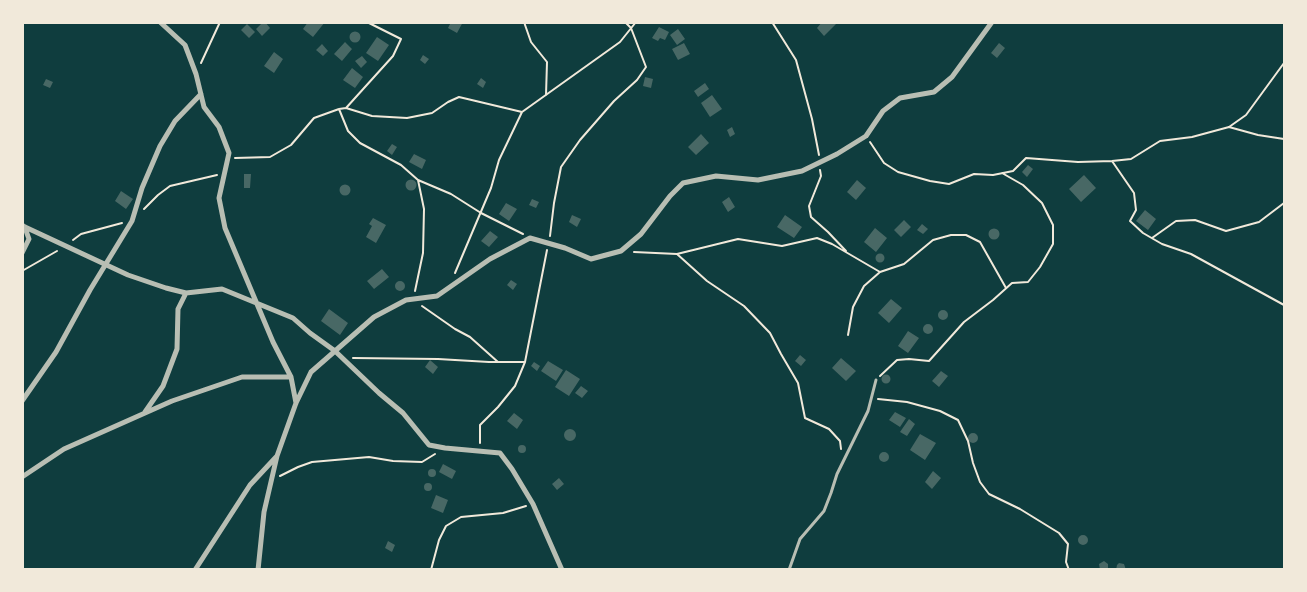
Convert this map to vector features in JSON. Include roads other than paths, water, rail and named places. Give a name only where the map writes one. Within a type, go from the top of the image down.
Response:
[{"type":"street","points":[[160,22],[185,45],[196,74],[204,107],[219,127],[229,153],[219,198],[225,228],[291,377],[296,403]]},
{"type":"street","points":[[258,570],[264,512],[277,456],[296,403],[311,372],[374,317],[406,300],[437,296],[490,259],[530,238],[592,259],[622,251],[641,234],[670,196],[683,183],[716,176],[758,180],[802,171],[837,154],[866,136],[883,111],[900,98],[934,92],[952,77],[992,22]]},
{"type":"street","points":[[22,401],[56,352],[90,290],[132,221],[142,188],[160,146],[175,120],[201,94]]},
{"type":"street","points":[[24,226],[151,283],[186,293],[222,289],[294,318],[310,333],[335,351],[403,413],[429,445],[500,453],[533,504],[562,570]]},
{"type":"street","points":[[22,253],[29,239],[24,226]]},
{"type":"street","points":[[144,413],[163,386],[177,349],[178,309],[186,293]]},
{"type":"street","points":[[22,477],[64,449],[172,401],[242,377],[291,377]]},
{"type":"street","points":[[195,570],[250,485],[277,456]]},
{"type":"lane","points":[[789,570],[800,539],[824,511],[837,474],[868,411],[876,380]]}]
